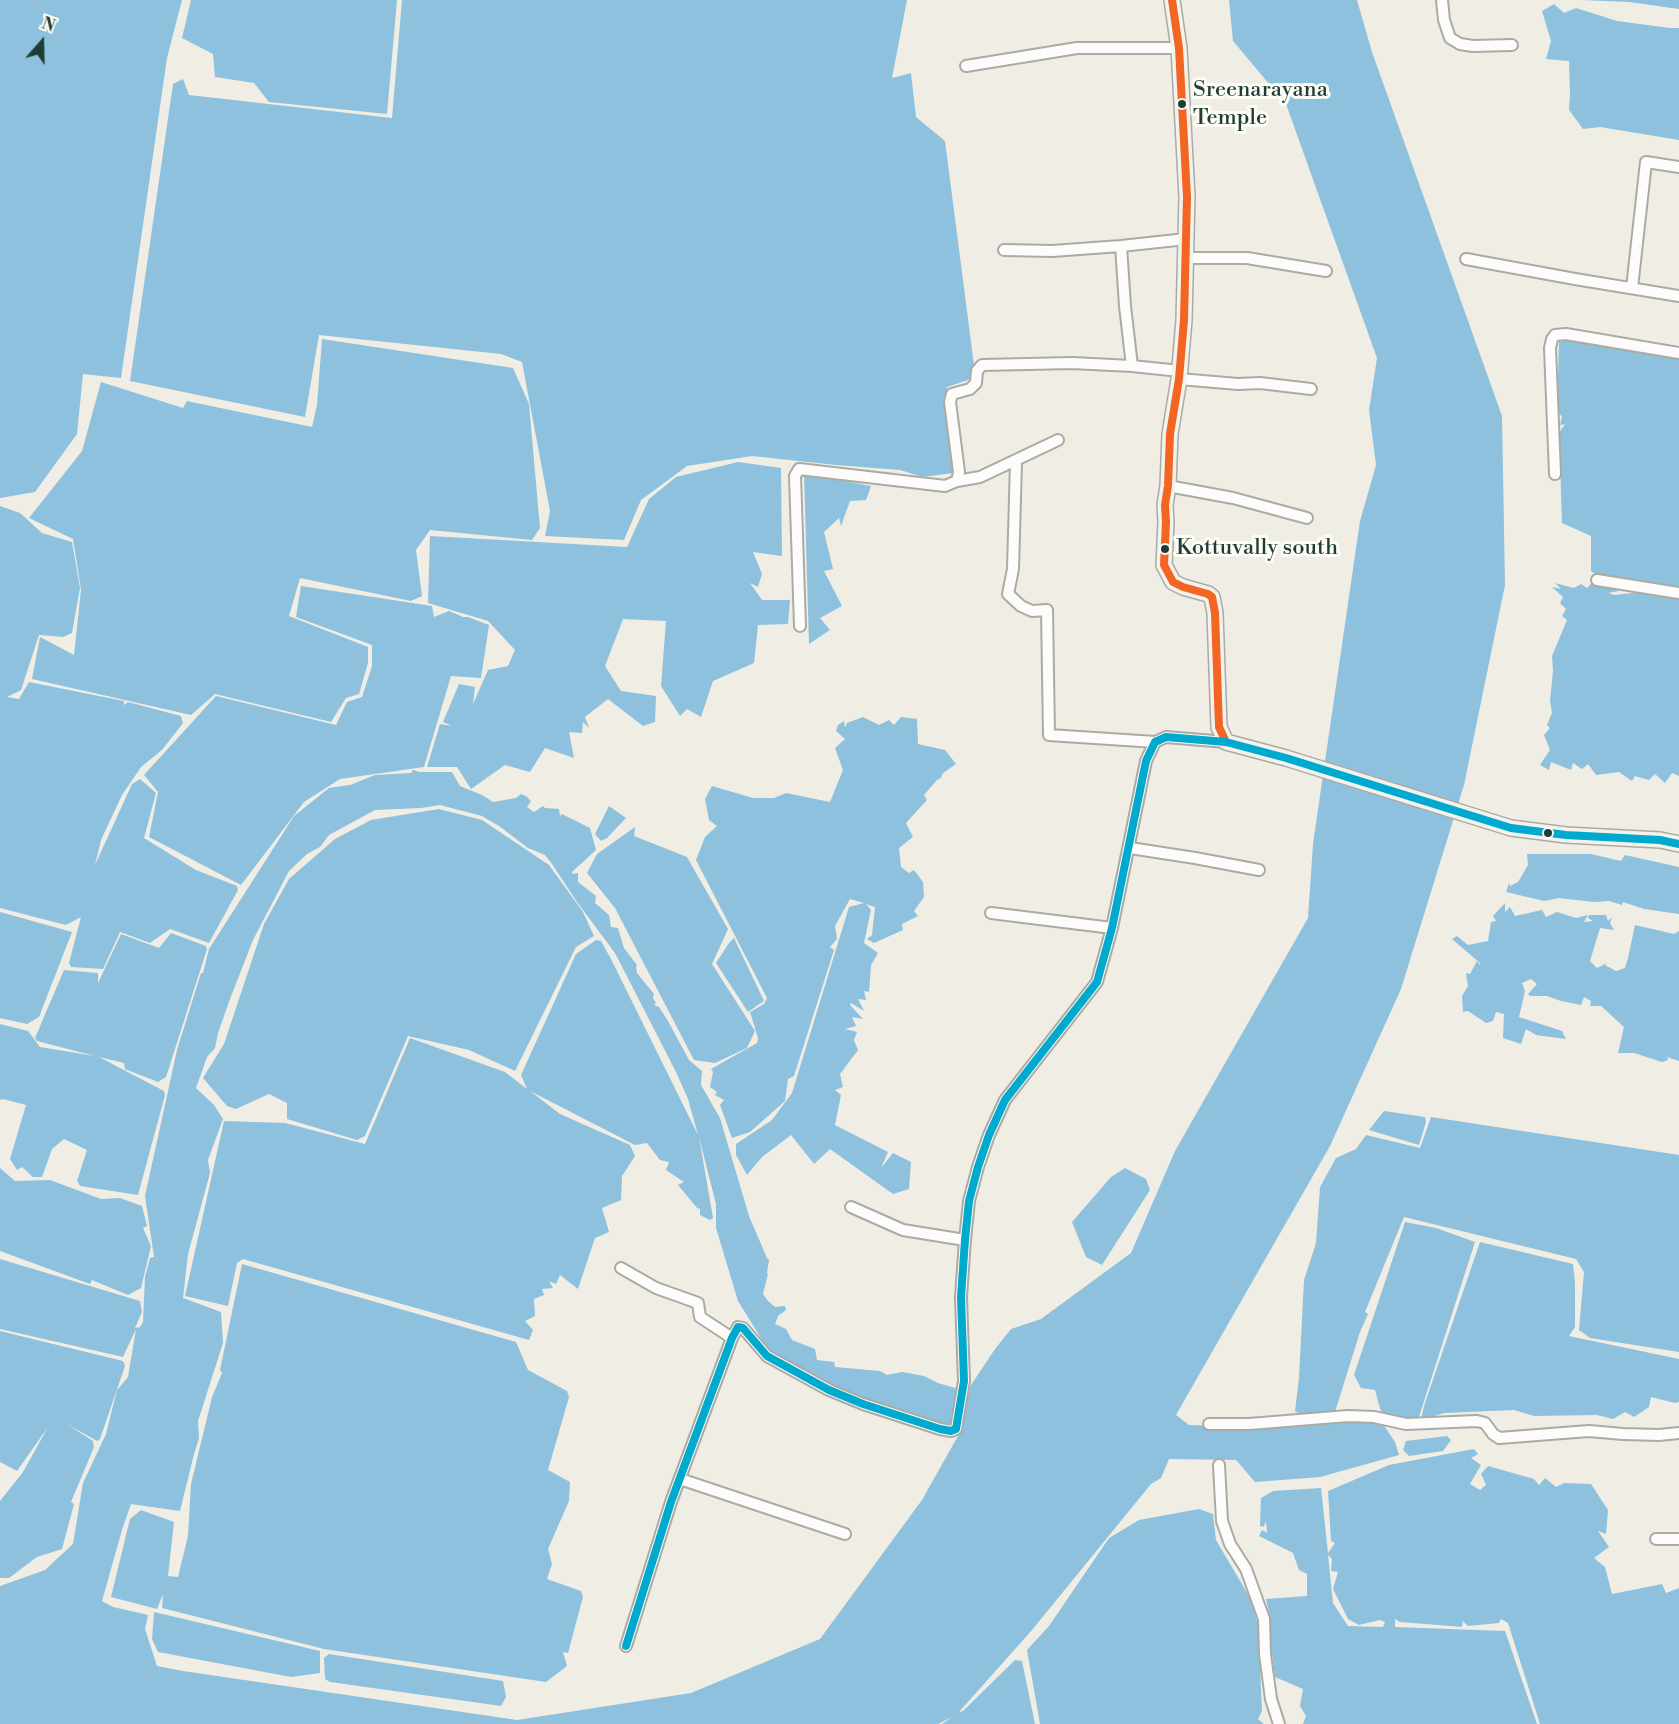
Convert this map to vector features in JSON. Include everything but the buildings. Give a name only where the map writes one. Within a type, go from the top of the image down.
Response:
[{"type":"main road","points":[[1172,0],[1179,48],[1187,197],[1184,320],[1170,434],[1164,565],[1173,582],[1212,597],[1215,613],[1219,726],[1226,742],[1510,828],[1566,835],[1660,840],[1679,844]]},
{"type":"street","points":[[1442,0],[1444,20],[1450,38],[1460,44],[1473,46],[1512,45]]},
{"type":"street","points":[[966,66],[1077,48],[1179,48]]},
{"type":"street","points":[[1632,288],[1646,162],[1679,167]]},
{"type":"street","points":[[1004,250],[1052,251],[1186,239]]},
{"type":"street","points":[[1121,246],[1132,366]]},
{"type":"street","points":[[1186,258],[1247,258],[1326,271]]},
{"type":"street","points":[[1466,259],[1679,296]]},
{"type":"street","points":[[1556,474],[1551,348],[1555,335],[1566,334],[1679,353]]},
{"type":"street","points":[[957,481],[950,402],[952,394],[970,388],[976,383],[977,371],[982,365],[1072,363],[1132,366],[1238,384],[1260,383],[1311,389]]},
{"type":"street","points":[[800,626],[795,476],[800,469],[945,486],[957,481],[980,477],[1016,462],[1058,440]]},
{"type":"street","points":[[1016,462],[1013,569],[1008,594],[1021,606],[1032,611],[1047,610],[1049,735],[1155,742],[1166,737],[1226,742]]},
{"type":"street","points":[[1168,486],[1233,498],[1307,518]]},
{"type":"street","points":[[1597,580],[1679,593]]},
{"type":"street","points":[[626,1646],[671,1502],[738,1327],[743,1328],[766,1356],[829,1390],[863,1404],[940,1429],[951,1431],[956,1429],[964,1381],[961,1297],[964,1240],[969,1201],[978,1167],[1005,1100],[1097,982],[1130,848],[1146,761],[1155,742]]},
{"type":"street","points":[[1130,848],[1259,870]]},
{"type":"street","points":[[991,913],[1112,928]]},
{"type":"street","points":[[851,1207],[903,1230],[964,1240]]},
{"type":"street","points":[[621,1268],[656,1288],[698,1303],[700,1317],[732,1338]]},
{"type":"street","points":[[1209,1424],[1249,1424],[1348,1416],[1374,1417],[1406,1424],[1477,1421],[1485,1423],[1499,1438],[1590,1431],[1659,1435],[1679,1433]]},
{"type":"street","points":[[1220,1465],[1222,1521],[1230,1544],[1246,1569],[1264,1619],[1265,1653],[1271,1698],[1279,1724]]},
{"type":"street","points":[[680,1479],[845,1534]]},
{"type":"street","points":[[1656,1539],[1679,1539]]},
{"type":"water","points":[[0,0],[182,0],[167,58],[121,378],[83,374],[77,434],[35,492],[0,498]]},
{"type":"water","points":[[191,0],[397,0],[387,114],[269,102],[254,83],[215,77],[213,54],[182,38]]},
{"type":"water","points":[[402,0],[907,0],[892,78],[911,73],[916,117],[945,141],[975,373],[968,380],[947,387],[945,404],[953,473],[923,477],[900,470],[752,456],[687,466],[641,500],[624,540],[545,536],[550,511],[522,362],[501,354],[319,335],[305,417],[130,381],[173,84],[183,79],[189,95],[392,118]]},
{"type":"water","points":[[1229,0],[1357,0],[1372,52],[1502,416],[1505,585],[1464,785],[1401,989],[1330,1146],[1176,1415],[1189,1425],[1251,1427],[1375,1412],[1395,1442],[1399,1455],[1320,1477],[1255,1482],[1236,1460],[1169,1459],[1161,1478],[1151,1484],[1032,1630],[959,1712],[963,1711],[1015,1660],[1022,1661],[1035,1724],[942,1724],[952,1717],[938,1724],[0,1724],[0,1586],[45,1570],[73,1544],[83,1483],[106,1434],[117,1390],[128,1377],[136,1329],[123,1357],[0,1329],[0,1259],[140,1301],[142,1312],[135,1328],[140,1327],[143,1322],[145,1277],[150,1258],[154,1257],[145,1196],[177,1050],[209,949],[294,816],[329,788],[350,785],[375,775],[411,773],[413,770],[452,772],[460,786],[493,802],[516,798],[521,794],[531,801],[527,807],[534,812],[543,806],[559,809],[560,816],[562,814],[590,828],[596,850],[572,872],[573,874],[578,873],[578,882],[596,896],[595,903],[609,915],[611,927],[618,928],[624,948],[637,965],[637,973],[654,994],[653,998],[656,1003],[654,1005],[659,1007],[668,1021],[689,1060],[702,1071],[701,1085],[720,1118],[749,1216],[769,1260],[763,1294],[775,1307],[785,1306],[786,1310],[778,1316],[775,1324],[786,1329],[792,1340],[815,1349],[817,1360],[834,1362],[835,1367],[880,1371],[887,1375],[902,1372],[924,1376],[938,1383],[969,1392],[971,1385],[995,1349],[1011,1329],[1041,1319],[1131,1253],[1175,1151],[1308,918],[1313,844],[1360,521],[1376,465],[1369,410],[1377,358],[1286,104],[1233,41]],"holes":[[[440,805],[482,816],[528,848],[545,855],[615,953],[676,1072],[688,1099],[698,1135],[611,959],[601,941],[596,940],[576,954],[521,1075],[527,1089],[505,1072],[410,1038],[365,1144],[285,1123],[224,1121],[185,1296],[228,1306],[237,1263],[243,1259],[529,1340],[533,1330],[525,1321],[535,1316],[534,1299],[544,1295],[542,1289],[553,1288],[549,1281],[556,1284],[560,1275],[578,1289],[595,1238],[609,1232],[602,1208],[621,1200],[622,1176],[635,1156],[630,1145],[560,1114],[530,1091],[635,1145],[647,1143],[660,1160],[669,1162],[666,1170],[684,1182],[678,1185],[698,1209],[700,1208],[700,1215],[710,1220],[713,1218],[699,1137],[716,1204],[716,1228],[738,1301],[769,1351],[851,1397],[942,1425],[963,1427],[922,1500],[820,1639],[691,1693],[517,1720],[157,1666],[145,1629],[148,1615],[113,1607],[102,1601],[131,1504],[180,1511],[199,1438],[198,1421],[223,1343],[221,1312],[183,1298],[188,1254],[210,1173],[208,1160],[223,1119],[214,1105],[196,1088],[207,1057],[215,1048],[218,1033],[253,940],[289,871],[307,854],[320,847],[329,835],[375,810]]]},
{"type":"water","points":[[1581,0],[1679,0],[1679,9],[1629,2]]},
{"type":"water","points":[[1554,4],[1564,13],[1576,8],[1617,21],[1679,28],[1679,140],[1600,127],[1583,129],[1569,110],[1569,61],[1546,59],[1551,41],[1542,11]]},
{"type":"water","points":[[322,339],[513,368],[529,404],[540,528],[532,540],[430,530],[416,550],[422,596],[411,601],[300,578],[289,616],[368,647],[368,663],[359,694],[346,698],[331,722],[215,694],[191,715],[32,679],[40,637],[74,655],[81,590],[73,539],[29,518],[82,451],[101,382],[183,408],[187,401],[312,427],[317,405]]},
{"type":"water","points":[[1565,340],[1679,359],[1679,589],[1624,583],[1608,576],[1602,579],[1591,571],[1591,536],[1562,523],[1559,433],[1565,424],[1560,425],[1562,417],[1557,410],[1559,342]]},
{"type":"water","points":[[738,462],[781,468],[782,556],[753,552],[762,574],[758,587],[750,583],[762,600],[790,600],[788,624],[758,625],[754,663],[713,681],[701,717],[687,709],[680,716],[661,686],[666,621],[623,619],[605,666],[621,691],[656,696],[655,722],[643,726],[608,699],[585,717],[589,728],[583,722],[582,733],[569,732],[574,758],[545,748],[530,772],[505,765],[471,789],[457,767],[427,767],[440,724],[452,726],[443,722],[459,684],[475,687],[473,704],[488,670],[508,666],[515,650],[488,621],[428,603],[430,536],[627,547],[649,499],[676,477]]},
{"type":"water","points":[[804,473],[871,486],[866,500],[850,501],[841,526],[839,518],[824,532],[833,569],[824,571],[842,606],[820,618],[830,630],[809,644]]},
{"type":"water","points":[[0,506],[20,513],[42,533],[72,542],[80,588],[72,633],[63,637],[39,635],[21,690],[7,697],[19,699],[29,682],[124,701],[124,705],[128,702],[181,716],[183,723],[162,750],[141,767],[122,795],[101,840],[95,865],[132,784],[140,779],[156,793],[144,838],[196,870],[237,886],[238,890],[209,943],[170,929],[150,943],[120,932],[103,969],[71,967],[69,963],[81,917],[66,925],[0,908]]},
{"type":"water","points":[[1555,583],[1574,588],[1581,584],[1587,588],[1592,583],[1596,587],[1598,585],[1619,591],[1608,593],[1615,595],[1641,592],[1679,599],[1679,776],[1672,773],[1665,783],[1655,774],[1649,780],[1635,776],[1632,781],[1619,772],[1596,775],[1588,764],[1582,769],[1573,763],[1571,770],[1551,762],[1549,770],[1540,765],[1550,750],[1544,735],[1550,728],[1547,725],[1552,713],[1550,701],[1552,656],[1567,620],[1562,616],[1566,609],[1560,603],[1563,597],[1552,587],[1561,589]]},
{"type":"water","points":[[301,586],[432,606],[434,617],[449,611],[489,625],[481,678],[451,676],[424,767],[340,779],[304,802],[241,885],[149,837],[158,792],[144,775],[216,696],[336,725],[347,702],[362,697],[372,666],[372,645],[296,617]]},
{"type":"water","points":[[863,717],[879,725],[889,720],[894,725],[901,717],[917,719],[918,744],[945,750],[956,764],[943,773],[924,795],[927,800],[906,823],[913,837],[899,848],[901,867],[909,873],[914,870],[923,882],[924,897],[914,911],[918,916],[902,924],[903,930],[874,943],[867,939],[872,935],[875,907],[866,904],[871,910],[864,943],[878,953],[871,965],[869,992],[864,991],[866,1000],[858,999],[864,1011],[851,1003],[850,1005],[863,1019],[852,1017],[856,1026],[845,1029],[857,1032],[854,1040],[858,1050],[840,1074],[843,1087],[835,1090],[841,1095],[835,1125],[888,1152],[881,1168],[893,1153],[911,1162],[909,1189],[893,1194],[830,1149],[814,1164],[791,1135],[762,1157],[747,1175],[736,1155],[736,1144],[772,1120],[792,1093],[849,907],[864,903],[850,899],[835,926],[837,939],[830,947],[834,950],[794,1076],[788,1079],[785,1101],[750,1132],[732,1138],[720,1105],[724,1100],[715,1095],[717,1092],[710,1087],[713,1072],[711,1069],[757,1043],[758,1038],[750,1012],[764,1004],[767,998],[696,860],[705,837],[717,826],[709,820],[705,799],[712,786],[753,798],[774,798],[786,793],[830,802],[843,770],[835,748],[845,739],[836,731],[838,725],[844,721],[845,728],[847,723]]},
{"type":"water","points":[[609,806],[626,818],[607,838],[601,841],[595,834]]},
{"type":"water","points":[[439,809],[482,820],[549,865],[583,912],[594,936],[576,947],[515,1071],[469,1050],[408,1036],[365,1136],[357,1140],[287,1119],[287,1103],[269,1094],[236,1109],[227,1106],[203,1078],[224,1044],[264,924],[289,879],[335,839],[371,820]]},
{"type":"water","points":[[635,827],[634,836],[687,857],[728,929],[712,964],[755,1031],[747,1048],[715,1063],[694,1060],[615,908],[587,873],[597,854]]},
{"type":"water","points":[[1527,854],[1591,854],[1621,861],[1625,855],[1679,867],[1679,914],[1644,909],[1623,902],[1622,905],[1609,901],[1594,902],[1559,898],[1544,901],[1506,892],[1509,883],[1510,886],[1518,882],[1528,865]]},
{"type":"water","points":[[1505,903],[1505,912],[1510,907],[1515,916],[1542,910],[1546,917],[1557,912],[1576,918],[1588,915],[1584,922],[1593,921],[1588,918],[1589,915],[1606,915],[1608,921],[1612,917],[1610,923],[1614,930],[1600,928],[1590,961],[1597,968],[1607,963],[1605,965],[1616,971],[1625,968],[1635,925],[1674,934],[1679,931],[1679,1061],[1667,1057],[1668,1060],[1662,1062],[1634,1053],[1618,1053],[1624,1027],[1601,1006],[1590,1006],[1591,1001],[1584,997],[1581,1005],[1547,996],[1530,996],[1528,994],[1537,984],[1531,979],[1522,983],[1525,991],[1519,1017],[1562,1031],[1566,1039],[1536,1035],[1526,1029],[1521,1044],[1503,1038],[1504,1014],[1496,1012],[1493,1021],[1486,1023],[1468,1011],[1463,1012],[1462,996],[1468,986],[1466,973],[1470,974],[1477,961],[1480,965],[1480,963],[1452,939],[1457,936],[1468,945],[1488,941],[1491,922],[1496,921],[1493,916]]},
{"type":"water","points":[[0,912],[72,932],[39,1017],[27,1024],[0,1018]]},
{"type":"water","points":[[171,933],[206,946],[207,949],[166,1077],[158,1082],[125,1069],[124,1063],[99,1057],[164,1091],[165,1095],[138,1195],[80,1186],[77,1181],[87,1150],[64,1139],[52,1149],[42,1177],[33,1177],[22,1167],[17,1170],[10,1159],[26,1105],[0,1100],[0,1024],[28,1031],[40,1047],[95,1056],[37,1041],[35,1038],[64,970],[98,973],[98,983],[121,934],[159,948]]},
{"type":"water","points":[[734,938],[764,1001],[748,1012],[716,963]]},
{"type":"water","points":[[1384,1111],[1425,1117],[1426,1122],[1419,1145],[1369,1130]]},
{"type":"water","points":[[1431,1117],[1679,1155],[1679,1352],[1590,1338],[1579,1330],[1584,1272],[1576,1259],[1404,1217],[1365,1312],[1368,1314],[1360,1332],[1334,1415],[1306,1418],[1295,1411],[1304,1280],[1316,1243],[1320,1187],[1336,1158],[1356,1149],[1366,1135],[1420,1148]]},
{"type":"water","points":[[0,1168],[15,1181],[50,1180],[101,1199],[120,1198],[142,1206],[147,1226],[143,1228],[151,1246],[141,1288],[128,1295],[92,1280],[90,1284],[0,1251]]},
{"type":"water","points":[[1125,1168],[1146,1179],[1150,1190],[1102,1265],[1086,1257],[1072,1222],[1111,1177]]},
{"type":"water","points":[[1405,1222],[1436,1228],[1475,1242],[1418,1420],[1389,1421],[1381,1412],[1375,1390],[1361,1388],[1354,1375]]},
{"type":"water","points":[[1480,1242],[1573,1264],[1575,1327],[1569,1336],[1679,1359],[1679,1402],[1651,1397],[1649,1407],[1634,1417],[1625,1412],[1613,1419],[1597,1415],[1534,1416],[1514,1410],[1444,1413],[1421,1420]]},
{"type":"water","points":[[242,1264],[516,1342],[528,1370],[567,1391],[569,1397],[548,1470],[570,1482],[569,1501],[548,1549],[552,1564],[547,1579],[581,1591],[583,1597],[568,1653],[563,1652],[567,1666],[546,1682],[324,1649],[162,1608],[163,1594],[157,1609],[111,1597],[130,1519],[141,1510],[174,1522],[168,1576],[178,1577],[188,1536],[191,1484],[212,1397],[222,1373],[220,1370]]},
{"type":"water","points":[[0,1331],[123,1361],[125,1366],[100,1439],[97,1441],[67,1424],[93,1441],[94,1447],[71,1502],[74,1504],[62,1549],[37,1557],[9,1578],[0,1578],[0,1501],[23,1472],[48,1427],[17,1471],[0,1462]]},
{"type":"water","points":[[1447,1436],[1451,1440],[1443,1451],[1409,1456],[1403,1450],[1406,1441]]},
{"type":"water","points":[[1474,1449],[1478,1454],[1471,1458],[1481,1465],[1470,1484],[1480,1490],[1486,1485],[1481,1474],[1488,1466],[1534,1479],[1539,1485],[1545,1478],[1556,1487],[1564,1483],[1591,1484],[1608,1510],[1606,1534],[1598,1531],[1609,1547],[1594,1558],[1605,1567],[1612,1594],[1662,1584],[1666,1593],[1679,1588],[1679,1724],[1540,1724],[1508,1623],[1501,1619],[1499,1623],[1468,1626],[1463,1621],[1462,1627],[1400,1622],[1395,1619],[1395,1627],[1505,1631],[1537,1724],[1303,1724],[1306,1716],[1300,1706],[1303,1689],[1275,1677],[1270,1636],[1271,1622],[1266,1599],[1307,1596],[1307,1574],[1299,1570],[1293,1553],[1259,1536],[1262,1530],[1267,1533],[1266,1522],[1263,1527],[1260,1526],[1261,1498],[1273,1491],[1321,1488],[1328,1553],[1335,1543],[1331,1541],[1328,1491],[1389,1465]],"holes":[[[1328,1555],[1332,1559],[1331,1571],[1338,1572],[1333,1589],[1348,1619],[1359,1625],[1380,1620],[1385,1622],[1383,1627],[1348,1626],[1333,1603]]]},
{"type":"water","points":[[1199,1509],[1213,1514],[1216,1540],[1249,1596],[1258,1624],[1262,1711],[1258,1719],[1264,1724],[1040,1724],[1027,1650],[1049,1626],[1109,1538],[1139,1520]]},
{"type":"water","points":[[154,1612],[320,1651],[320,1673],[291,1677],[158,1652],[152,1639]]},
{"type":"water","points":[[329,1654],[503,1681],[506,1697],[501,1706],[330,1682],[325,1679],[324,1658]]},
{"type":"transit line","points":[[1172,0],[1179,48],[1187,197],[1184,320],[1179,379],[1170,434],[1164,565],[1173,582],[1212,597],[1215,613],[1219,727],[1226,742]]},
{"type":"transit line","points":[[626,1646],[671,1502],[738,1327],[743,1328],[767,1356],[829,1390],[863,1404],[940,1429],[951,1431],[956,1429],[964,1381],[961,1297],[965,1240],[969,1201],[978,1167],[1005,1100],[1097,982],[1112,928],[1146,761],[1155,742],[1166,737],[1226,742],[1286,758],[1511,828],[1566,835],[1660,840],[1679,844]]},
{"type":"place","name":"Sreenarayana Temple","points":[[1182,104]]},
{"type":"place","name":"Kottuvally south","points":[[1165,549]]}]
